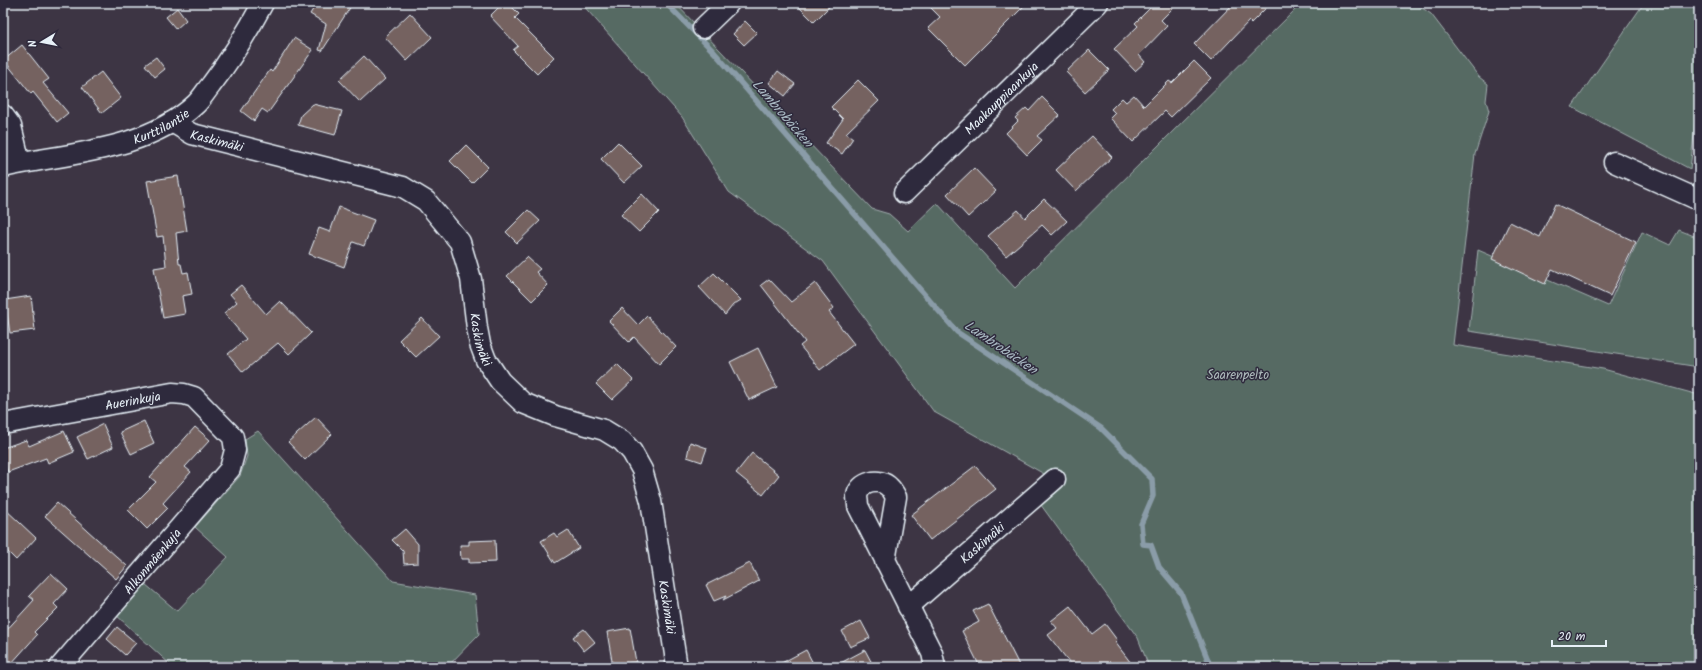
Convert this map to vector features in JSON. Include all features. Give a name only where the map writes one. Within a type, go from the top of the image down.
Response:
[{"type":"street","name":"Kurttilantie","points":[[11,165],[89,152],[125,143],[153,132],[172,122],[196,103],[215,80],[245,35],[263,3]]},
{"type":"street","points":[[703,28],[729,3]]},
{"type":"street","name":"Maakauppiaankuja","points":[[904,193],[1098,3]]},
{"type":"street","points":[[3,115],[11,126],[11,165]]},
{"type":"street","name":"Kaskimäki","points":[[172,122],[192,134],[403,187],[426,201],[460,242],[471,279],[480,344],[486,360],[500,381],[516,397],[531,407],[555,416],[604,430],[622,441],[632,452],[642,470],[651,501],[677,667]]},
{"type":"street","points":[[1614,162],[1699,200]]},
{"type":"street","name":"Auerinkuja","points":[[3,424],[172,393],[184,394],[194,397],[232,437],[235,450]]},
{"type":"street","name":"Alkonmäenkuja","points":[[60,667],[127,591],[230,469],[235,450]]},
{"type":"street","name":"Kaskimäki","points":[[908,607],[1055,479]]},
{"type":"street","points":[[885,561],[932,653],[935,667]]},
{"type":"green space","name":"Saarenpelto","points":[[581,3],[675,3],[872,209],[889,214],[908,231],[937,203],[1015,288],[1302,3],[1415,3],[1431,14],[1479,77],[1488,84],[1486,101],[1489,111],[1475,154],[1453,345],[1603,369],[1699,395],[1699,667],[1149,667],[1138,638],[1038,501],[1046,475],[934,412],[823,261],[729,192],[682,117]]},
{"type":"green space","points":[[1644,3],[1699,3],[1699,92],[1690,169],[1572,107]]},
{"type":"green space","points":[[1679,230],[1699,238],[1699,367],[1469,331],[1478,250],[1608,306],[1642,232],[1670,245]]},
{"type":"green space","points":[[258,431],[393,581],[475,595],[479,634],[447,667],[173,667],[115,614],[145,584],[177,611],[228,557],[195,527],[240,476],[247,456],[245,439]]},
{"type":"building","points":[[317,3],[353,3],[322,51],[319,50],[326,24],[310,14]]},
{"type":"building","points":[[503,3],[508,3],[519,14],[515,18],[554,57],[537,74],[513,50],[518,46],[490,16]]},
{"type":"building","points":[[795,3],[833,3],[814,22]]},
{"type":"building","points":[[926,3],[1027,3],[965,65],[928,28],[940,17]]},
{"type":"building","points":[[1155,3],[1178,3],[1161,20],[1167,26],[1139,55],[1145,62],[1135,71],[1114,49],[1138,26],[1135,23]]},
{"type":"building","points":[[1234,3],[1271,3],[1251,23],[1249,21],[1211,61],[1194,44]]},
{"type":"building","points":[[177,8],[186,20],[176,29],[166,17]]},
{"type":"building","points":[[410,13],[432,37],[407,61],[385,37]]},
{"type":"building","points":[[745,21],[757,33],[744,45],[733,34]]},
{"type":"building","points":[[294,38],[313,50],[268,113],[262,109],[254,121],[241,111],[270,70],[272,72]]},
{"type":"building","points":[[22,45],[49,79],[43,83],[68,113],[57,122],[33,92],[31,94],[4,60]]},
{"type":"building","points":[[1089,50],[1109,70],[1085,92],[1066,72]]},
{"type":"building","points":[[364,56],[385,79],[360,102],[339,80]]},
{"type":"building","points":[[156,57],[165,69],[155,77],[145,65]]},
{"type":"building","points":[[1194,61],[1211,78],[1171,117],[1165,111],[1133,142],[1110,118],[1115,113],[1111,109],[1122,98],[1126,102],[1134,95],[1144,106],[1169,81],[1172,83]]},
{"type":"building","points":[[778,71],[795,84],[785,96],[769,83]]},
{"type":"building","points":[[101,72],[121,98],[102,113],[82,87]]},
{"type":"building","points":[[858,80],[879,101],[846,133],[853,138],[842,154],[826,143],[843,119],[831,107]]},
{"type":"building","points":[[1042,97],[1060,115],[1037,136],[1042,140],[1027,155],[1006,133],[1018,121],[1015,118],[1026,108],[1029,111]]},
{"type":"building","points":[[313,104],[342,111],[335,135],[298,125],[301,115]]},
{"type":"building","points":[[1092,136],[1112,157],[1076,191],[1056,170]]},
{"type":"building","points":[[618,142],[642,166],[624,183],[601,159]]},
{"type":"building","points":[[466,145],[488,167],[472,183],[450,161]]},
{"type":"building","points":[[974,168],[996,191],[968,217],[947,194]]},
{"type":"building","points":[[178,176],[187,231],[176,233],[179,264],[181,264],[183,273],[188,272],[192,294],[182,296],[185,314],[163,318],[154,268],[166,266],[163,236],[157,237],[147,181]]},
{"type":"building","points":[[642,194],[659,212],[639,232],[621,215]]},
{"type":"building","points":[[1044,199],[1067,221],[1052,235],[1042,225],[1006,256],[988,236],[1018,210],[1025,218]]},
{"type":"building","points":[[1555,204],[1636,242],[1610,296],[1552,269],[1545,284],[1492,259],[1510,222],[1540,237]]},
{"type":"building","points":[[339,207],[374,220],[364,246],[353,242],[344,267],[309,254],[319,228],[330,232]]},
{"type":"building","points":[[528,210],[540,221],[517,243],[506,232]]},
{"type":"building","points":[[527,257],[540,269],[536,272],[548,285],[532,301],[507,276]]},
{"type":"building","points":[[714,273],[741,300],[733,305],[725,315],[699,287]]},
{"type":"building","points":[[769,279],[791,302],[815,283],[834,308],[829,312],[854,344],[820,370],[800,346],[805,342],[761,285]]},
{"type":"building","points":[[241,285],[266,314],[280,301],[311,333],[289,354],[278,343],[243,372],[228,354],[246,339],[224,313],[237,302],[230,294]]},
{"type":"building","points":[[31,296],[35,330],[10,333],[5,300]]},
{"type":"building","points":[[622,308],[638,325],[647,316],[676,347],[659,364],[634,337],[629,342],[609,321]]},
{"type":"building","points":[[422,318],[439,336],[416,357],[399,340]]},
{"type":"building","points":[[758,348],[777,387],[749,400],[730,362]]},
{"type":"building","points":[[617,364],[633,380],[612,400],[596,384]]},
{"type":"building","points":[[316,417],[332,434],[305,460],[288,442]]},
{"type":"building","points":[[144,421],[154,443],[131,454],[120,432]]},
{"type":"building","points":[[103,424],[113,447],[88,459],[77,437]]},
{"type":"building","points":[[195,427],[210,440],[185,467],[191,472],[163,503],[168,508],[147,529],[128,510],[156,482],[150,477]]},
{"type":"building","points":[[64,431],[74,452],[48,463],[46,458],[8,472],[3,460],[3,448],[26,440],[29,446]]},
{"type":"building","points":[[690,442],[707,448],[702,462],[687,457]]},
{"type":"building","points":[[752,453],[779,475],[763,495],[736,473]]},
{"type":"building","points":[[975,466],[996,489],[930,540],[911,515]]},
{"type":"building","points":[[57,503],[127,566],[116,579],[45,516]]},
{"type":"building","points":[[3,507],[36,538],[16,560],[3,547]]},
{"type":"building","points":[[405,529],[418,544],[418,563],[404,564],[403,551],[392,540]]},
{"type":"building","points":[[568,530],[579,548],[555,563],[541,541],[554,533],[557,537]]},
{"type":"building","points":[[495,540],[496,562],[469,563],[469,559],[461,559],[460,545],[469,545],[469,541]]},
{"type":"building","points":[[750,563],[759,581],[723,600],[726,596],[714,601],[706,585]]},
{"type":"building","points":[[51,573],[68,589],[54,604],[58,608],[34,632],[37,635],[10,665],[3,658],[3,634],[34,600],[29,596]]},
{"type":"building","points":[[988,604],[1020,667],[980,667],[962,631],[979,622],[973,611]]},
{"type":"building","points":[[1070,606],[1092,634],[1105,624],[1117,640],[1115,642],[1134,667],[1073,667],[1048,635],[1057,628],[1051,621]]},
{"type":"building","points":[[861,621],[870,638],[850,647],[842,631]]},
{"type":"building","points":[[117,627],[136,643],[125,655],[107,639]]},
{"type":"building","points":[[630,628],[636,662],[629,663],[630,667],[613,667],[607,632]]},
{"type":"building","points":[[584,629],[595,642],[584,651],[573,637]]},
{"type":"building","points":[[806,650],[815,667],[774,667]]},
{"type":"building","points":[[865,650],[874,667],[833,667]]},
{"type":"waterway","name":"Lambrobäcken","points":[[666,3],[714,52],[957,332],[1101,428],[1152,479],[1153,496],[1141,524],[1143,544],[1151,545],[1159,567],[1181,593],[1210,667]]}]
